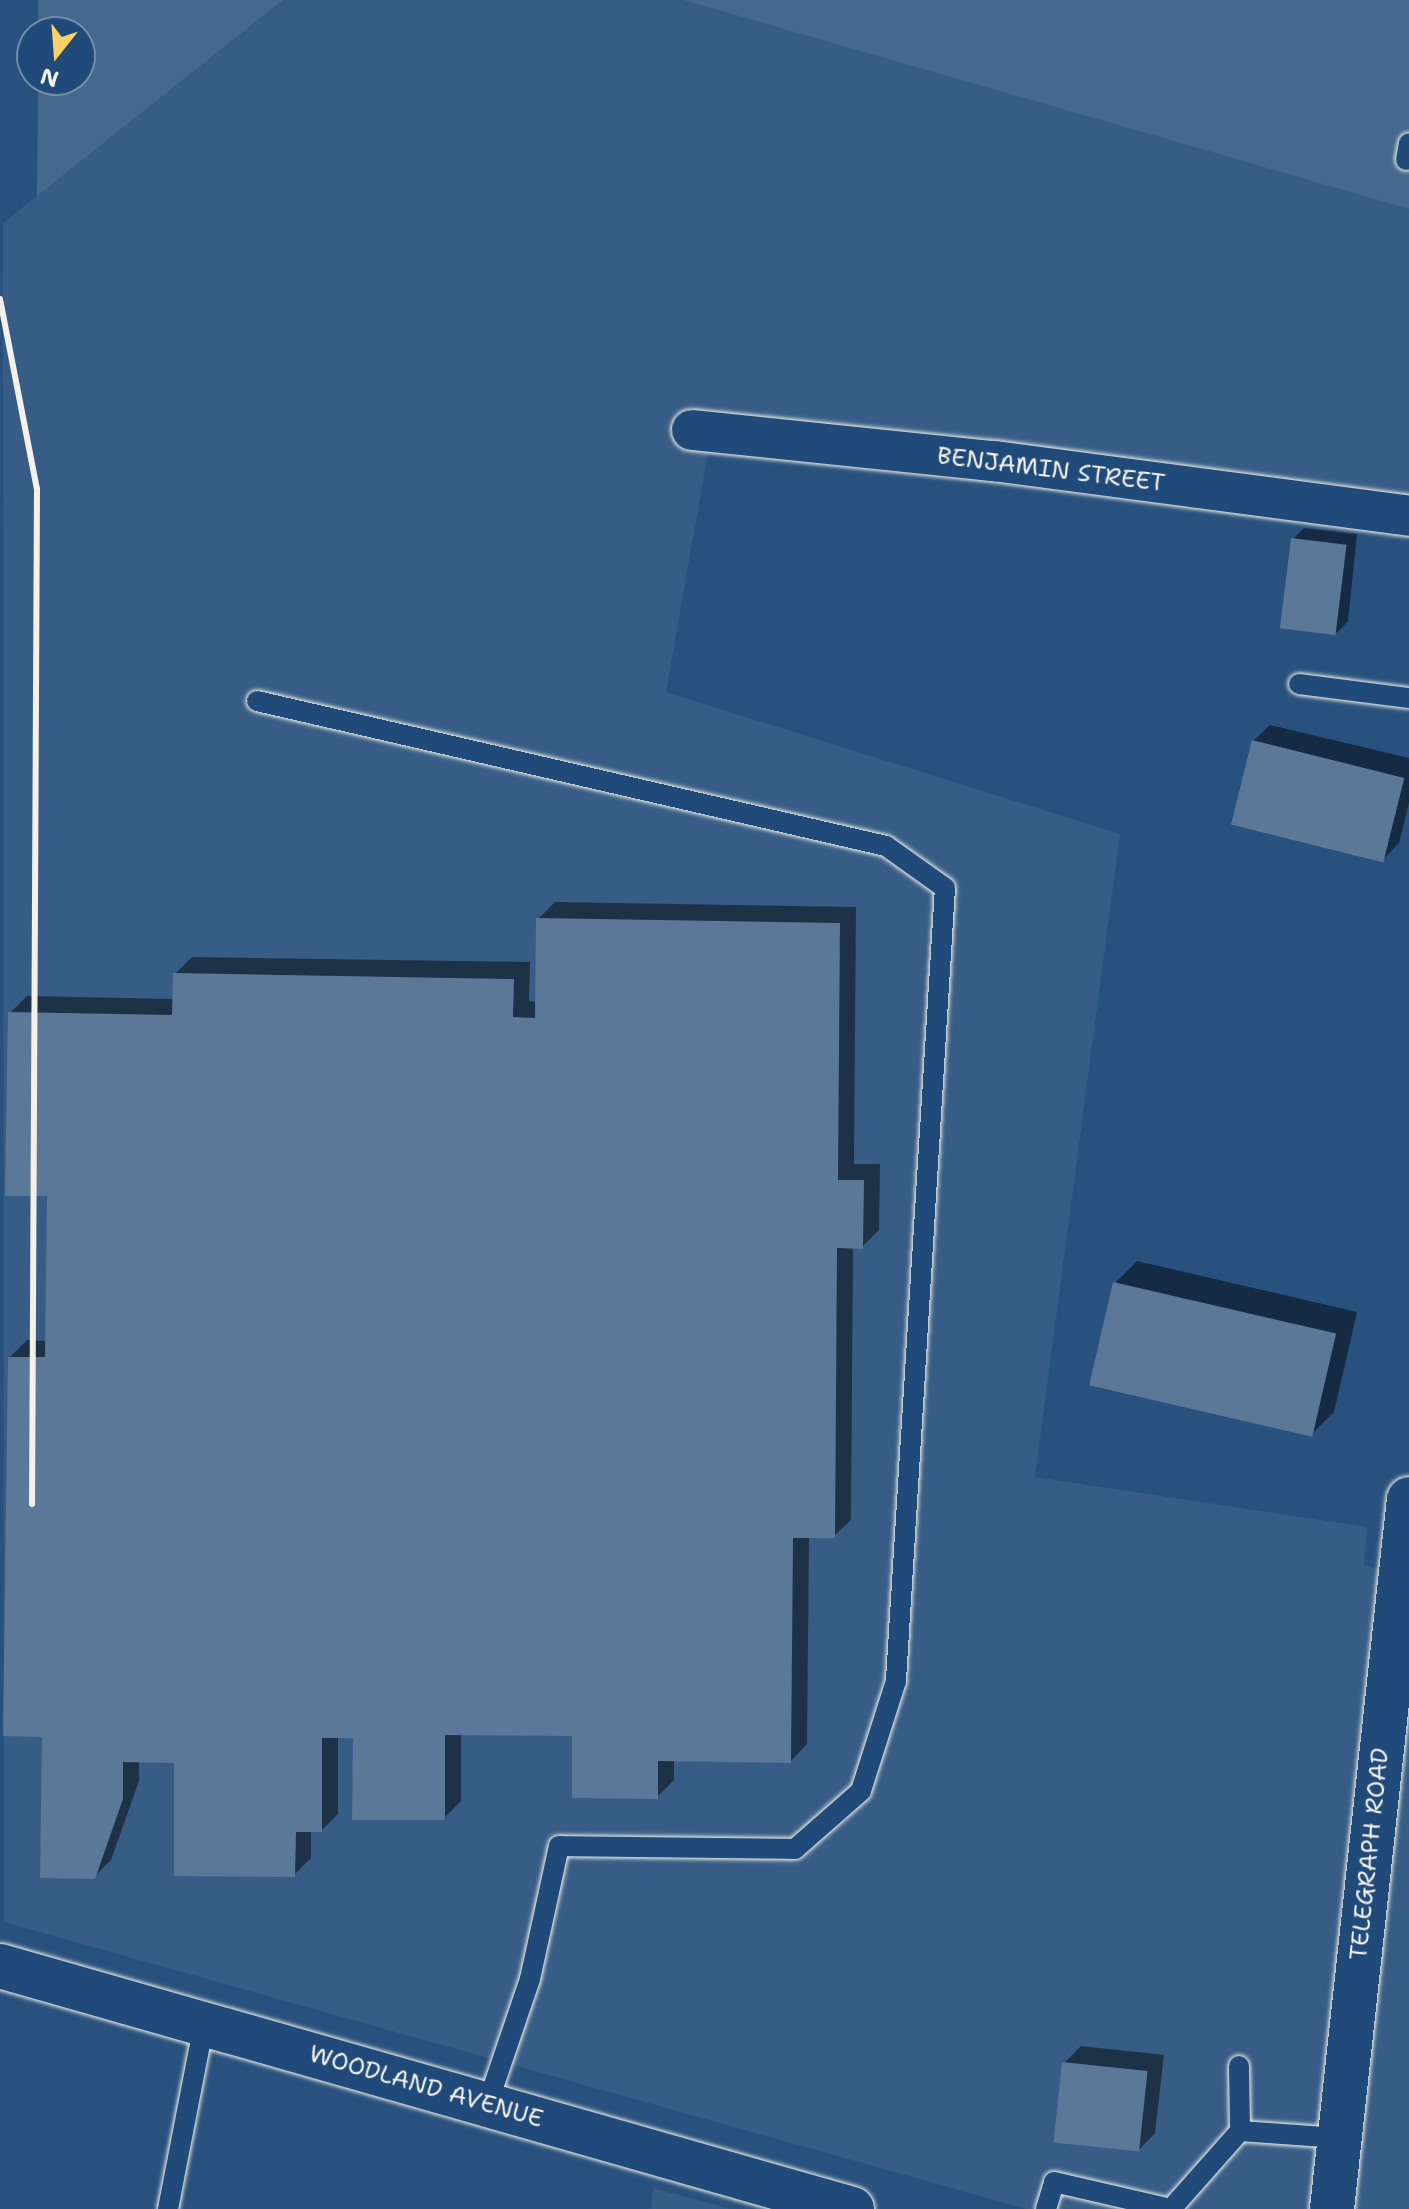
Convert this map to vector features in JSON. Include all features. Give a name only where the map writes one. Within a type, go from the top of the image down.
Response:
[{"type":"street","name":"BENJAMIN STREET","points":[[692,430],[994,461],[1409,516]]},
{"type":"street","name":"TELEGRAPH ROAD","points":[[1332,2209],[1406,1553],[1409,1499]]},
{"type":"street","name":"WOODLAND AVENUE","points":[[0,1966],[852,2209]]},
{"type":"lane","points":[[1299,684],[1409,698]]},
{"type":"lane","points":[[257,701],[886,846],[945,888],[896,1681],[861,1791],[795,1849],[559,1846],[530,1979],[487,2105]]},
{"type":"lane","points":[[168,2209],[204,2024]]},
{"type":"lane","points":[[1046,2209],[1054,2182],[1171,2209],[1240,2131],[1239,2066]]},
{"type":"lane","points":[[1240,2131],[1339,2138]]},
{"type":"shaded area","points":[[38,0],[283,0],[37,196],[38,96],[96,96],[96,16],[38,16]]},
{"type":"shaded area","points":[[283,0],[683,0],[1409,209],[1409,497],[715,413],[666,692],[1120,834],[1035,1477],[1367,1527],[1364,1565],[1409,1577],[1409,2209],[1026,2209],[4,1922],[3,223]]},
{"type":"shaded area","points":[[683,0],[1409,0],[1409,209]]},
{"type":"shaded area","points":[[653,2188],[731,2209],[651,2209]]},
{"type":"building","points":[[1291,538],[1347,545],[1335,635],[1280,628]]},
{"type":"building","points":[[1252,740],[1404,778],[1383,862],[1231,824]]},
{"type":"building","points":[[536,918],[840,923],[838,1180],[864,1180],[863,1249],[837,1248],[835,1538],[793,1538],[791,1763],[658,1761],[658,1799],[572,1798],[572,1736],[445,1735],[445,1820],[352,1820],[353,1738],[322,1738],[322,1832],[296,1832],[295,1877],[174,1876],[174,1763],[123,1762],[123,1799],[95,1879],[40,1878],[42,1737],[3,1736],[8,1357],[45,1357],[47,1196],[5,1196],[8,1012],[172,1015],[173,973],[514,979],[513,1017],[535,1018]]},
{"type":"building","points":[[1113,1282],[1336,1334],[1312,1437],[1089,1385]]},
{"type":"building","points":[[1062,2062],[1148,2071],[1139,2152],[1054,2143]]},
{"type":"railway","points":[[0,299],[37,489],[32,1504]]}]
